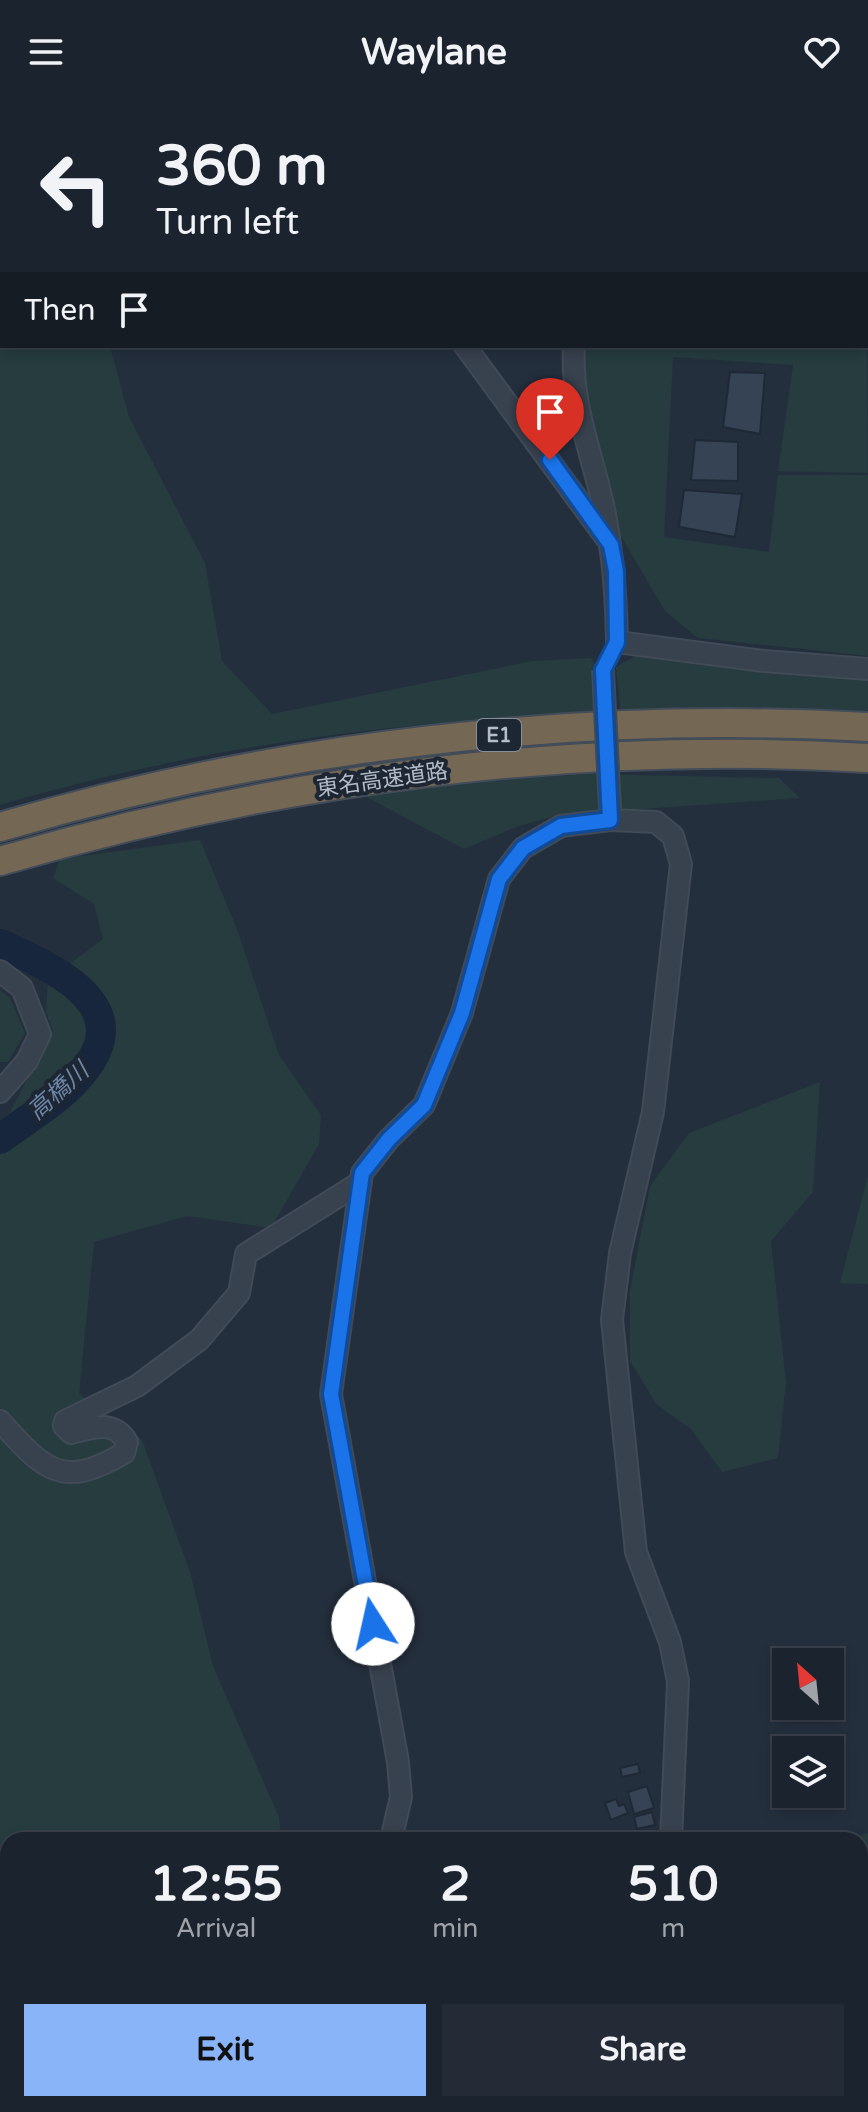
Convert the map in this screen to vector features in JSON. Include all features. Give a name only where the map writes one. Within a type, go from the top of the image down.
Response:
[{"type":"highway","name":"東名高速道路","points":[[0,827],[134,791],[241,768],[444,739],[547,730],[694,724],[868,727]]},
{"type":"highway","name":"東名高速道路","points":[[0,861],[143,822],[266,795],[371,779],[548,760],[695,754],[868,758]]},
{"type":"street","points":[[466,348],[611,545]]},
{"type":"street","points":[[574,348],[580,425],[616,571],[617,642],[603,670],[610,815]]},
{"type":"street","points":[[617,642],[764,661],[868,669]]},
{"type":"street","points":[[393,1832],[401,1797],[398,1762],[331,1394],[362,1173],[389,1139],[424,1105],[462,1013],[499,879],[523,848],[561,826],[610,815],[656,822],[673,836],[681,864],[653,1112],[620,1253],[612,1320],[636,1552],[670,1642],[678,1681],[671,1832]]},
{"type":"street","points":[[0,971],[22,988],[40,1034],[27,1061],[0,1092]]},
{"type":"street","points":[[0,1421],[27,1450],[53,1469],[72,1474],[101,1466],[124,1453],[127,1442],[122,1433],[104,1425],[71,1433],[64,1426],[65,1421],[137,1386],[199,1340],[239,1293],[246,1254],[361,1182]]},
{"type":"green space","points":[[0,348],[111,348],[129,417],[205,563],[222,661],[272,714],[533,661],[591,658],[596,666],[595,715],[446,723],[294,740],[144,768],[0,805]]},
{"type":"green space","points":[[584,348],[867,348],[868,473],[778,471],[793,365],[673,357],[664,537],[769,552],[778,475],[868,475],[868,656],[698,638],[665,611],[621,536],[580,367]]},
{"type":"green space","points":[[637,655],[752,671],[868,678],[868,716],[621,718],[616,667]]},
{"type":"green space","points":[[587,774],[779,778],[800,798],[558,815],[519,826],[464,849],[355,791]]},
{"type":"green space","points":[[200,840],[237,929],[279,1055],[321,1115],[319,1144],[271,1228],[187,1216],[94,1242],[79,1394],[142,1440],[190,1572],[213,1666],[279,1817],[280,1832],[0,1832],[0,1120],[9,1114],[53,1031],[46,1012],[48,980],[103,939],[94,904],[53,878],[60,859]]},
{"type":"green space","points":[[0,990],[10,998],[25,1033],[8,1062],[0,1062]]},
{"type":"green space","points":[[820,1082],[813,1192],[771,1241],[786,1383],[778,1458],[722,1472],[691,1429],[657,1405],[630,1361],[630,1291],[650,1186],[689,1133]]},
{"type":"green space","points":[[868,1175],[868,1284],[840,1283]]},
{"type":"building","points":[[730,372],[765,373],[760,434],[723,427]]},
{"type":"building","points":[[695,440],[738,442],[738,481],[691,480]]},
{"type":"building","points":[[684,490],[742,494],[735,537],[679,527]]},
{"type":"building","points":[[638,1764],[640,1773],[622,1777],[620,1768]]},
{"type":"building","points":[[647,1786],[654,1808],[634,1814],[628,1792]]},
{"type":"building","points":[[616,1799],[619,1806],[624,1804],[628,1813],[611,1820],[605,1803]]},
{"type":"building","points":[[652,1812],[655,1825],[637,1829],[634,1817]]},
{"type":"waterway","name":"高橋川","points":[[0,944],[51,969],[73,984],[90,1001],[100,1020],[100,1041],[89,1065],[64,1092],[0,1139]]},
{"type":"route","points":[[373,1624],[331,1394],[362,1173],[389,1139],[424,1105],[462,1013],[499,879],[523,848],[561,826],[610,820],[603,670],[617,642],[616,571],[611,545],[550,460]]}]
